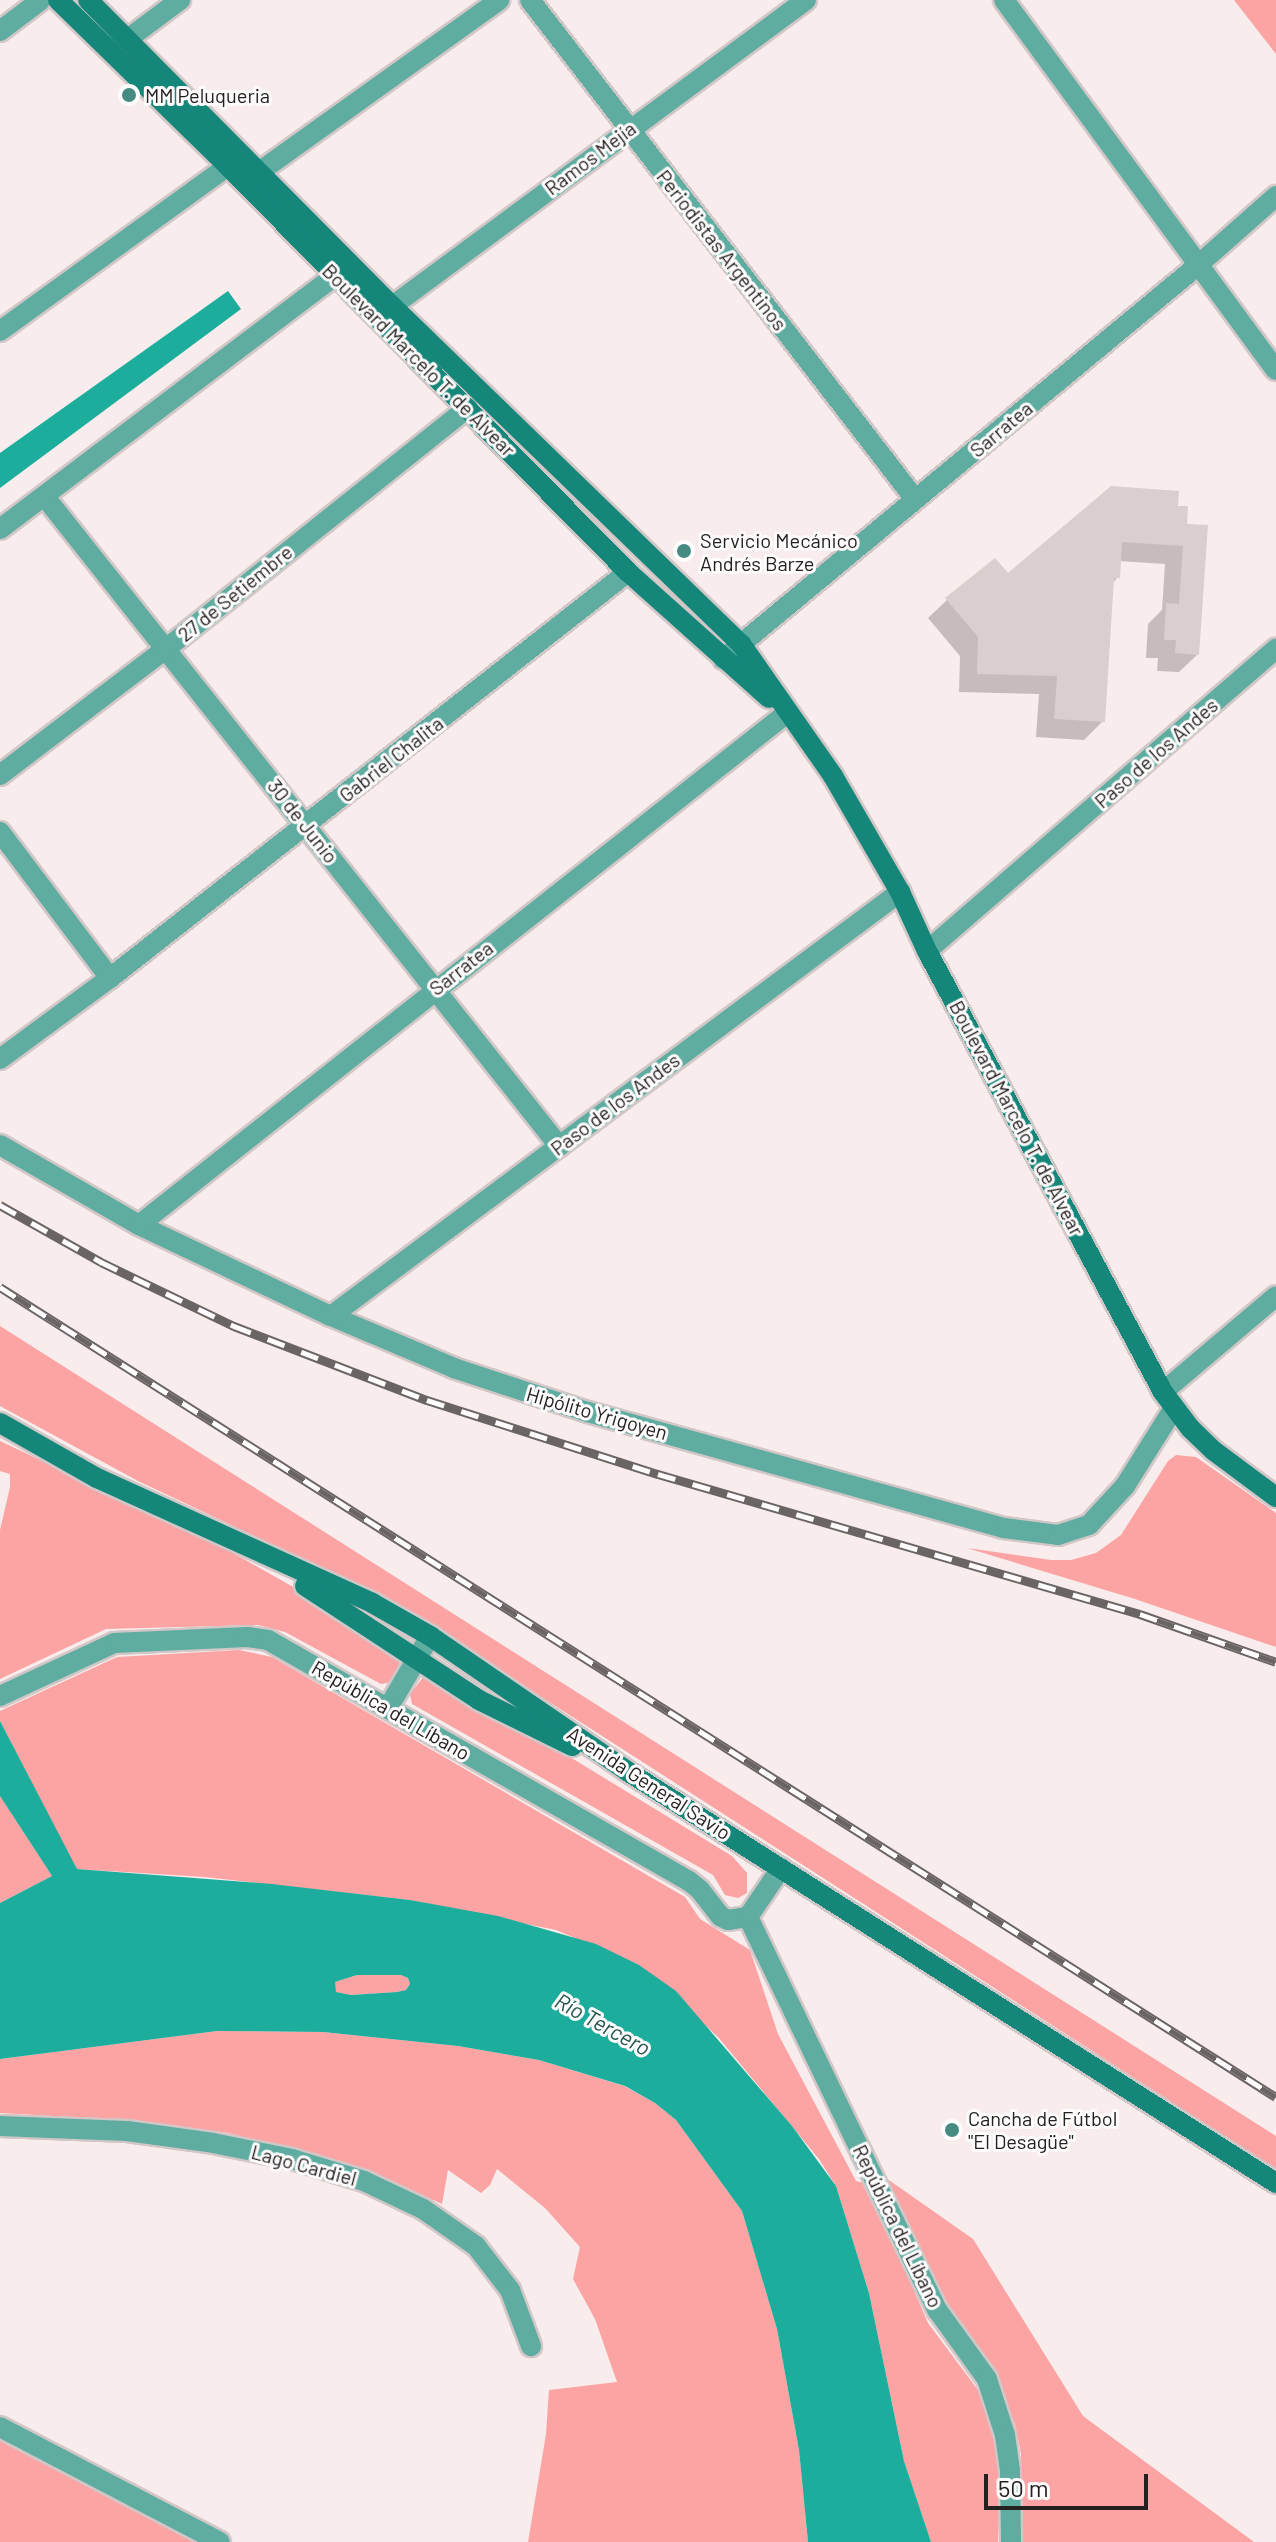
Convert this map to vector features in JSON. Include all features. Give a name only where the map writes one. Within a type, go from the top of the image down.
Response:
[{"type":"main road","name":"Boulevard Marcelo T. de Alvear","points":[[58,0],[228,166],[252,176],[335,276],[384,312],[468,408],[628,572],[787,713]]},
{"type":"main road","name":"Boulevard Marcelo T. de Alvear","points":[[88,0],[384,312],[741,644],[833,776],[900,892],[927,951],[1169,1400],[1214,1451],[1276,1497]]},
{"type":"main road","name":"Avenida General Savio","points":[[0,1423],[97,1478],[372,1603],[430,1636],[627,1771],[1276,2183]]},
{"type":"main road","points":[[219,1535],[326,1598],[501,1713],[627,1771]]},
{"type":"street","points":[[0,31],[41,0]]},
{"type":"street","points":[[110,52],[180,0]]},
{"type":"street","points":[[252,176],[499,0]]},
{"type":"street","name":"Periodistas Argentinos","points":[[530,0],[915,499]]},
{"type":"street","name":"Ramos Mejía","points":[[384,312],[806,0]]},
{"type":"street","points":[[1004,0],[1276,370]]},
{"type":"street","points":[[0,331],[228,166]]},
{"type":"street","name":"Sarratea","points":[[723,659],[1197,266],[1276,196]]},
{"type":"street","points":[[0,529],[335,276]]},
{"type":"street","name":"27 de Setiembre","points":[[0,775],[167,648],[468,408]]},
{"type":"street","name":"30 de Junio","points":[[45,497],[559,1146]]},
{"type":"street","name":"Gabriel Chalita","points":[[0,1059],[110,978],[628,572]]},
{"type":"street","name":"Paso de los Andes","points":[[927,951],[1276,649]]},
{"type":"street","name":"Sarratea","points":[[139,1225],[787,713]]},
{"type":"street","points":[[0,832],[110,978]]},
{"type":"street","name":"Paso de los Andes","points":[[331,1316],[900,892]]},
{"type":"street","name":"Hipólito Yrigoyen","points":[[0,1145],[139,1225],[331,1316],[454,1368],[588,1412],[1035,1534],[1075,1532],[1099,1517],[1125,1486],[1169,1400],[1276,1296]]},
{"type":"street","points":[[388,1708],[430,1636]]},
{"type":"street","name":"República del Líbano","points":[[0,1696],[114,1643],[247,1637],[279,1645],[689,1881],[720,1916],[728,1920],[748,1917],[938,2311],[972,2353],[999,2407],[1010,2470],[1011,2542]]},
{"type":"street","points":[[748,1917],[781,1868]]},
{"type":"street","name":"Lago Cardiel","points":[[2,2129],[127,2131],[213,2143],[292,2159],[364,2181],[423,2209],[476,2246],[510,2290],[531,2346]]},
{"type":"street","points":[[0,2427],[220,2542]]},
{"type":"shaded area","points":[[1234,0],[1276,0],[1276,54]]},
{"type":"shaded area","points":[[0,1326],[1276,2136],[1276,2169],[392,1601],[138,1481],[0,1406]]},
{"type":"shaded area","points":[[0,1441],[210,1540],[318,1601],[403,1662],[393,1682],[381,1684],[285,1632],[258,1625],[106,1629],[0,1679],[0,1530],[10,1474],[0,1471]]},
{"type":"shaded area","points":[[1176,1455],[1196,1457],[1276,1513],[1276,1647],[1135,1599],[967,1548],[1051,1560],[1071,1560],[1096,1553],[1121,1535],[1168,1461]]},
{"type":"shaded area","points":[[239,1650],[272,1657],[685,1897],[700,1919],[750,1950],[778,2034],[856,2181],[868,2184],[928,2323],[978,2390],[994,2429],[1001,2467],[998,2542],[931,2542],[904,2461],[869,2293],[836,2186],[819,2159],[718,2037],[639,1965],[556,1930],[410,1900],[205,1877],[76,1869],[0,1721],[0,1711],[117,1657]]},
{"type":"shaded area","points":[[424,1676],[529,1732],[732,1856],[747,1873],[747,1893],[738,1898],[725,1895],[713,1875],[412,1704],[410,1694]]},
{"type":"shaded area","points":[[0,1796],[52,1876],[0,1903]]},
{"type":"shaded area","points":[[357,1975],[401,1975],[408,1978],[410,1984],[406,1990],[397,1992],[351,1995],[335,1992],[335,1982]]},
{"type":"shaded area","points":[[217,2031],[323,2032],[458,2046],[539,2060],[624,2086],[655,2103],[676,2120],[742,2211],[777,2329],[799,2450],[808,2542],[528,2542],[546,2434],[549,2390],[617,2382],[595,2319],[573,2279],[580,2247],[545,2208],[497,2169],[490,2185],[481,2193],[448,2170],[442,2204],[368,2170],[228,2133],[142,2121],[0,2113],[0,2059]]},
{"type":"shaded area","points":[[876,2171],[973,2239],[1083,2416],[1254,2542],[1021,2542],[1021,2454],[1015,2424],[972,2339],[940,2295]]},
{"type":"shaded area","points":[[0,2439],[196,2542],[0,2542]]},
{"type":"water","points":[[228,291],[241,309],[0,488],[0,453]]},
{"type":"water","name":"Río Tercero","points":[[0,1721],[77,1869],[272,1884],[410,1900],[498,1916],[596,1944],[639,1965],[676,1991],[792,2126],[836,2186],[869,2293],[904,2461],[931,2542],[808,2542],[799,2450],[777,2329],[742,2211],[676,2120],[655,2103],[625,2086],[539,2060],[458,2046],[323,2032],[217,2031],[0,2059],[0,1903],[52,1876],[0,1796]],"holes":[[[357,1975],[401,1975],[408,1978],[410,1984],[406,1990],[351,1995],[336,1992],[335,1982]]]},
{"type":"building","points":[[1111,486],[1179,491],[1178,506],[1188,506],[1187,524],[1208,525],[1199,655],[1175,653],[1176,640],[1164,640],[1166,603],[1179,604],[1183,546],[1122,542],[1120,578],[1114,578],[1105,722],[1054,719],[1057,676],[977,674],[978,637],[945,598],[995,558],[1008,573]]},
{"type":"railway","points":[[0,1205],[101,1262],[234,1326],[427,1400],[658,1474],[1140,1614],[1276,1662]]},
{"type":"railway","points":[[0,1287],[1276,2097]]},
{"type":"place","name":"MM Peluqueria","points":[[129,95]]},
{"type":"place","name":"Servicio Mecánico Andrés Barze","points":[[684,551]]},
{"type":"place","name":"Cancha de Fútbol \"El Desagüe\"","points":[[952,2130]]}]
